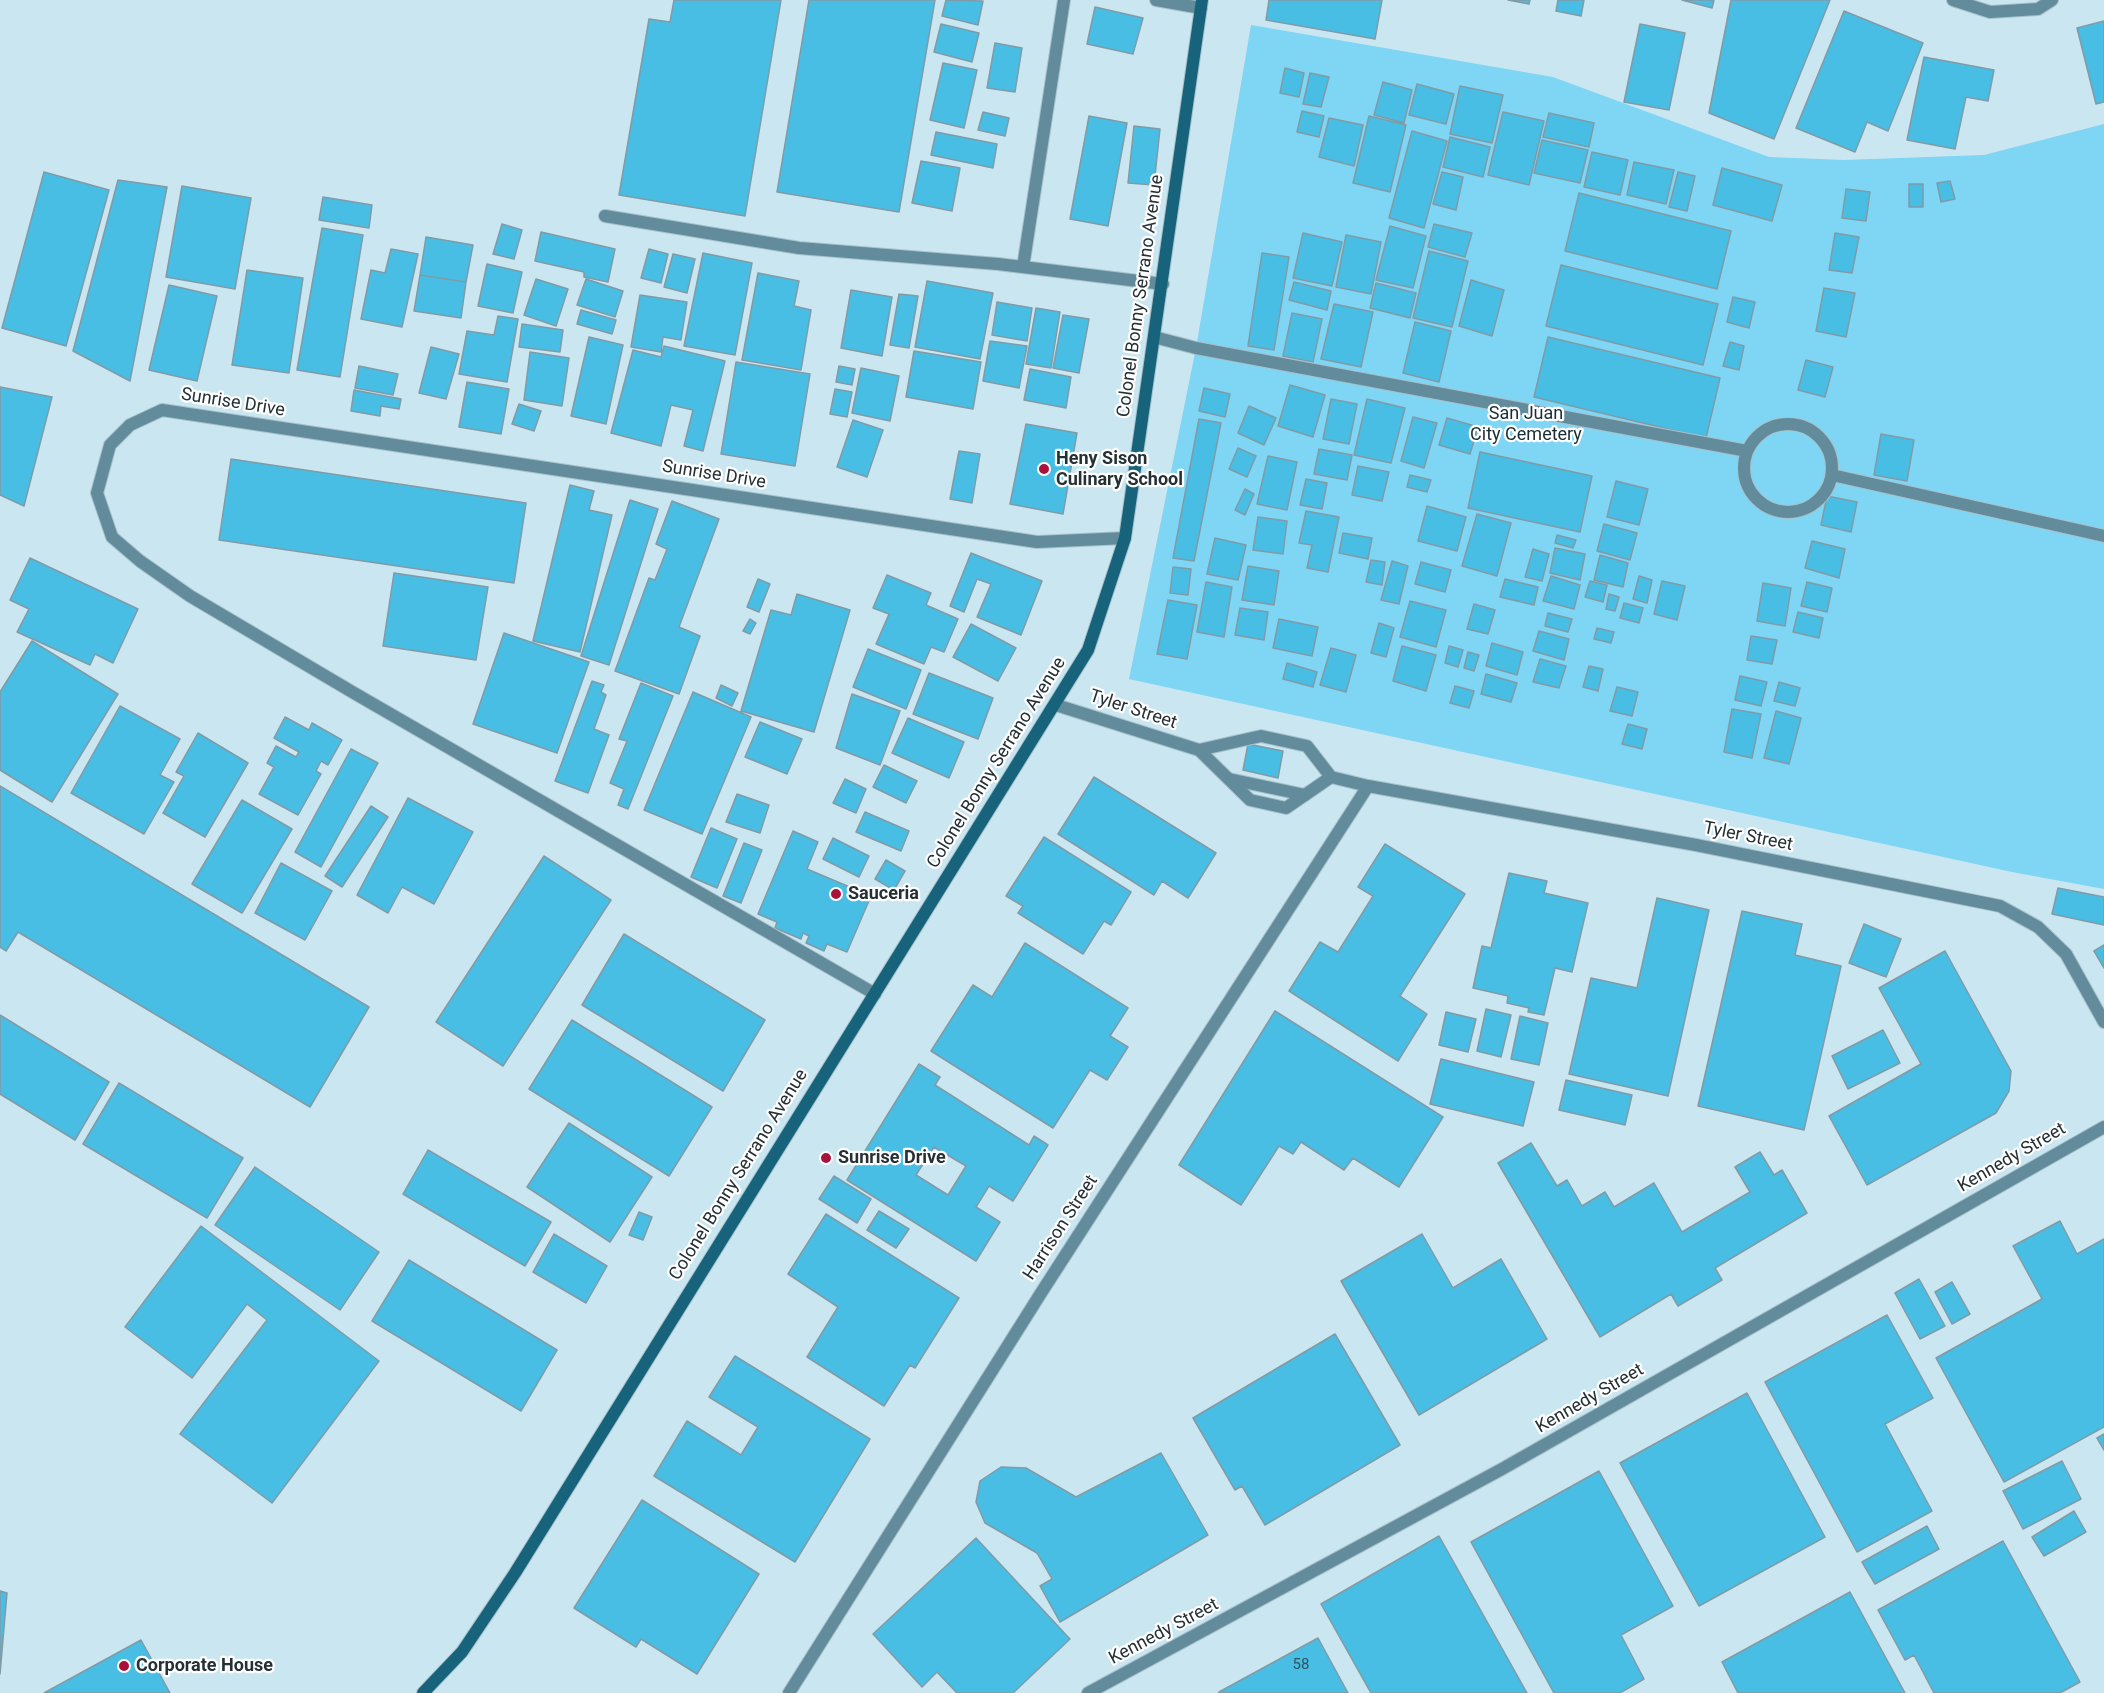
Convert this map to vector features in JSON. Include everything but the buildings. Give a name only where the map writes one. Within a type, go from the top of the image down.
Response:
[{"type":"main road","name":"Colonel Bonny Serrano Avenue","points":[[423,1693],[462,1652],[515,1573],[658,1338],[1056,705],[1088,650],[1103,611],[1125,538],[1163,284],[1201,4]]},
{"type":"street","points":[[1023,267],[1064,0]]},
{"type":"street","points":[[1156,0],[1201,4]]},
{"type":"street","points":[[1953,0],[1990,12],[2038,9],[2052,0]]},
{"type":"street","points":[[605,216],[799,248],[1023,267],[1163,284]]},
{"type":"street","points":[[1154,337],[1196,348],[1747,452]]},
{"type":"street","name":"Sunrise Drive","points":[[875,994],[354,693],[190,596],[140,561],[112,537],[97,493],[110,445],[130,425],[162,410],[1037,542],[1125,538]]},
{"type":"street","points":[[1797,424],[1817,434],[1830,453],[1832,475],[1821,497],[1811,504],[1801,510],[1777,511],[1755,499],[1744,476],[1747,452],[1757,435],[1774,425],[1797,424]]},
{"type":"street","points":[[1832,475],[2104,536]]},
{"type":"street","name":"Tyler Street","points":[[1056,705],[1199,750],[1250,800],[1286,808],[1331,777],[1368,786],[1696,845],[2000,906],[2038,927],[2066,954],[2104,1022]]},
{"type":"street","points":[[1199,750],[1261,736],[1307,746],[1331,777]]},
{"type":"street","name":"Harrison Street","points":[[789,1693],[1041,1293],[1368,786]]},
{"type":"street","name":"Kennedy Street","points":[[1088,1693],[1502,1469],[2104,1126]]},
{"type":"green space","name":"San Juan City Cemetery","points":[[1251,25],[1553,77],[1769,157],[1844,160],[1984,155],[2104,124],[2104,889],[2012,872],[1129,679],[1196,348]]},
{"type":"place","name":"Heny Sison Culinary School","points":[[1044,469]]},
{"type":"place","name":"Sauceria","points":[[836,894]]},
{"type":"place","name":"Sunrise Drive","points":[[826,1158]]},
{"type":"place","name":"Corporate House","points":[[124,1666]]}]
